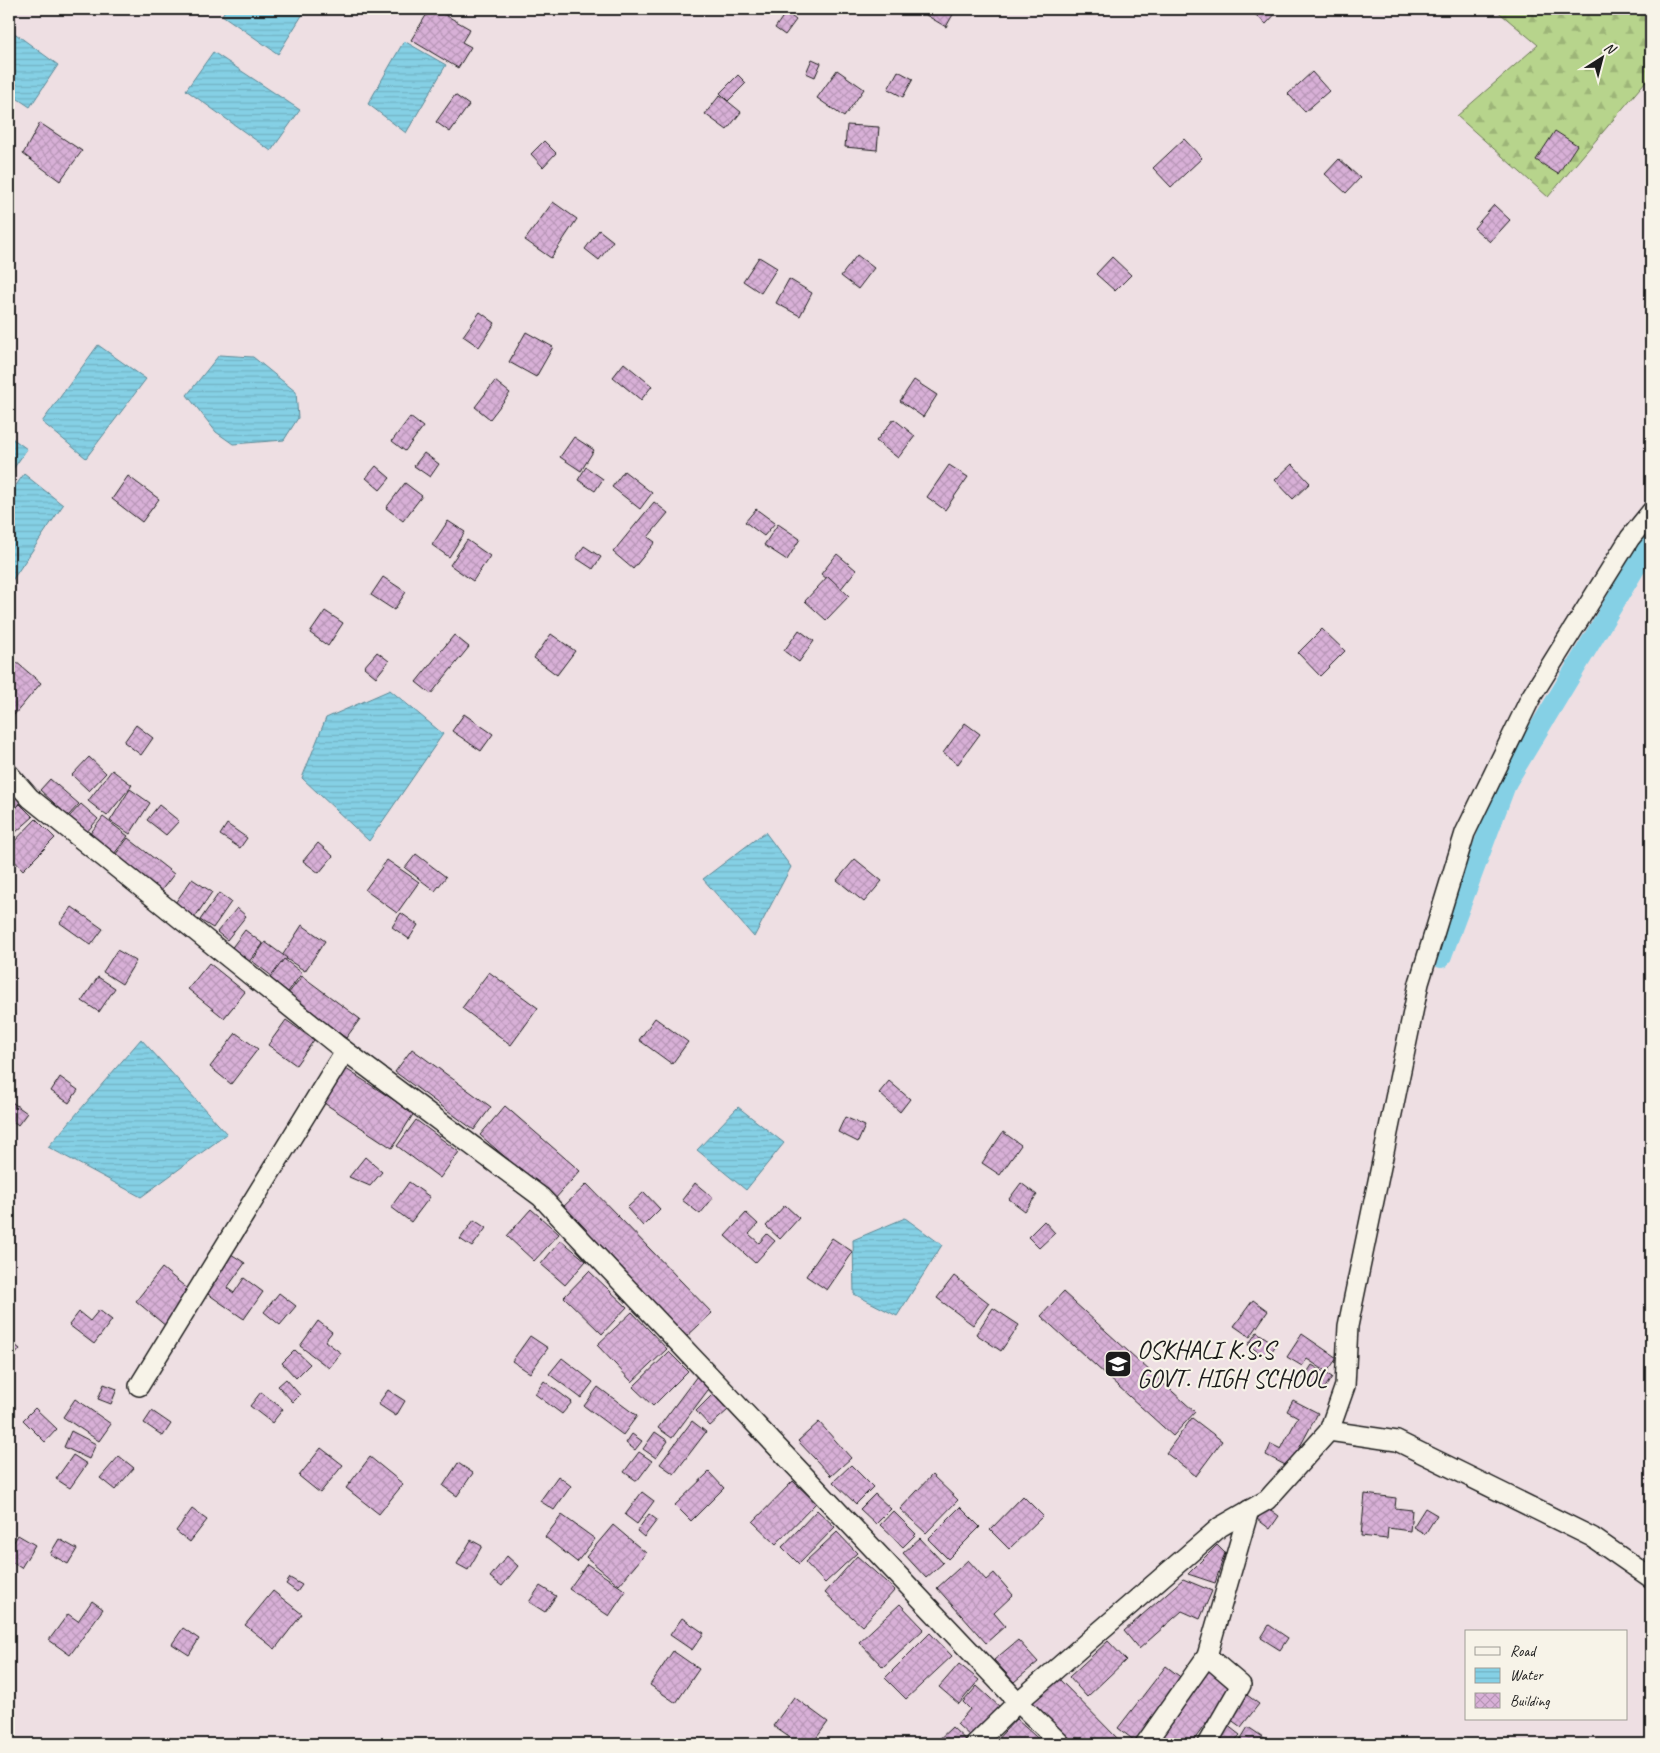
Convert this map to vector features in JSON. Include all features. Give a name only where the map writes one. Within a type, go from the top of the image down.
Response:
[{"type":"street","points":[[975,1744],[1018,1702],[1220,1527],[1267,1500],[1328,1431],[1345,1386],[1348,1326],[1419,983],[1465,833],[1531,696],[1630,538],[1651,512]]},
{"type":"street","points":[[9,774],[30,798],[345,1051],[541,1197],[1018,1702],[1061,1744]]},
{"type":"street","points":[[139,1386],[345,1051]]},
{"type":"street","points":[[1328,1431],[1397,1441],[1592,1537],[1651,1578]]},
{"type":"street","points":[[1145,1744],[1207,1656],[1249,1510]]},
{"type":"street","points":[[1207,1656],[1241,1685],[1207,1744]]},
{"type":"green space","points":[[1495,9],[1651,9],[1651,75],[1548,197],[1457,116],[1538,45]]},
{"type":"water","points":[[226,9],[306,9],[278,54],[222,15]]},
{"type":"water","points":[[9,29],[58,65],[30,107],[9,93]]},
{"type":"water","points":[[404,41],[446,65],[406,133],[368,104]]},
{"type":"water","points":[[213,52],[300,110],[271,151],[186,90]]},
{"type":"water","points":[[98,345],[146,379],[86,458],[42,422]]},
{"type":"water","points":[[219,355],[253,357],[296,392],[298,418],[284,440],[233,444],[216,432],[187,395]]},
{"type":"water","points":[[9,436],[27,449],[9,475]]},
{"type":"water","points":[[24,474],[63,505],[9,585],[9,495]]},
{"type":"water","points":[[390,690],[443,734],[369,841],[302,778],[326,718]]},
{"type":"water","points":[[765,832],[791,867],[754,937],[703,879]]},
{"type":"water","points":[[141,1039],[227,1134],[141,1197],[48,1147]]},
{"type":"water","points":[[738,1107],[784,1143],[746,1190],[697,1150]]},
{"type":"water","points":[[905,1218],[942,1245],[897,1316],[854,1294],[853,1240]]},
{"type":"building","points":[[430,9],[435,9],[470,29],[462,42],[471,47],[458,68],[411,40]]},
{"type":"building","points":[[930,9],[956,9],[946,27],[926,15]]},
{"type":"building","points":[[1249,9],[1280,9],[1266,24]]},
{"type":"building","points":[[786,12],[796,20],[785,35],[775,28]]},
{"type":"building","points":[[812,59],[821,63],[815,77],[806,73]]},
{"type":"building","points":[[837,70],[864,89],[844,117],[817,98]]},
{"type":"building","points":[[898,71],[913,79],[903,97],[888,89]]},
{"type":"building","points":[[1312,72],[1329,91],[1305,112],[1288,94]]},
{"type":"building","points":[[738,75],[746,83],[728,101],[720,93]]},
{"type":"building","points":[[455,95],[469,105],[450,132],[436,122]]},
{"type":"building","points":[[720,95],[741,112],[727,130],[705,114]]},
{"type":"building","points":[[40,123],[82,151],[60,181],[23,154]]},
{"type":"building","points":[[847,125],[879,127],[877,150],[845,147]]},
{"type":"building","points":[[1555,131],[1577,145],[1558,174],[1536,160]]},
{"type":"building","points":[[1184,139],[1202,158],[1171,187],[1153,168]]},
{"type":"building","points":[[544,141],[556,153],[543,167],[531,154]]},
{"type":"building","points":[[1339,159],[1360,178],[1346,193],[1325,174]]},
{"type":"building","points":[[553,202],[577,219],[551,258],[525,240]]},
{"type":"building","points":[[1494,205],[1510,220],[1490,242],[1474,228]]},
{"type":"building","points":[[599,230],[613,241],[599,260],[585,249]]},
{"type":"building","points":[[857,255],[874,268],[858,289],[841,276]]},
{"type":"building","points":[[759,257],[777,268],[761,293],[743,281]]},
{"type":"building","points":[[1112,257],[1131,275],[1115,291],[1096,274]]},
{"type":"building","points":[[789,279],[812,293],[800,316],[776,303]]},
{"type":"building","points":[[480,312],[495,323],[479,347],[463,336]]},
{"type":"building","points":[[526,332],[553,347],[536,377],[509,362]]},
{"type":"building","points":[[624,363],[652,386],[641,400],[613,377]]},
{"type":"building","points":[[914,380],[937,395],[923,417],[900,401]]},
{"type":"building","points":[[495,381],[510,393],[490,419],[475,407]]},
{"type":"building","points":[[410,417],[423,427],[405,451],[392,441]]},
{"type":"building","points":[[894,419],[915,436],[898,458],[876,441]]},
{"type":"building","points":[[574,437],[594,450],[581,471],[560,457]]},
{"type":"building","points":[[424,453],[439,464],[430,477],[414,466]]},
{"type":"building","points":[[1292,464],[1310,483],[1293,499],[1275,480]]},
{"type":"building","points":[[949,465],[968,477],[945,510],[927,497]]},
{"type":"building","points":[[376,466],[390,478],[380,490],[366,478]]},
{"type":"building","points":[[586,467],[603,479],[595,491],[578,480]]},
{"type":"building","points":[[624,471],[652,493],[640,509],[612,487]]},
{"type":"building","points":[[128,476],[159,499],[142,522],[112,499]]},
{"type":"building","points":[[405,483],[422,496],[403,521],[386,508]]},
{"type":"building","points":[[654,502],[668,513],[648,537],[655,542],[633,569],[613,552]]},
{"type":"building","points":[[756,509],[775,523],[764,536],[745,522]]},
{"type":"building","points":[[448,521],[465,532],[449,557],[432,545]]},
{"type":"building","points":[[778,524],[800,539],[787,560],[764,545]]},
{"type":"building","points":[[467,540],[490,556],[473,581],[450,565]]},
{"type":"building","points":[[584,546],[601,557],[593,569],[576,558]]},
{"type":"building","points":[[837,554],[856,570],[840,590],[821,574]]},
{"type":"building","points":[[828,576],[849,596],[826,620],[805,601]]},
{"type":"building","points":[[383,577],[406,592],[394,610],[371,595]]},
{"type":"building","points":[[325,611],[343,623],[328,646],[310,633]]},
{"type":"building","points":[[1322,629],[1345,651],[1320,676],[1298,653]]},
{"type":"building","points":[[799,630],[814,641],[799,662],[784,651]]},
{"type":"building","points":[[551,634],[575,651],[557,675],[534,658]]},
{"type":"building","points":[[454,635],[469,647],[431,694],[416,682]]},
{"type":"building","points":[[377,652],[389,661],[376,677],[364,667]]},
{"type":"building","points":[[9,656],[41,683],[9,721]]},
{"type":"building","points":[[464,714],[493,734],[481,751],[452,731]]},
{"type":"building","points":[[965,723],[980,734],[958,764],[943,753]]},
{"type":"building","points":[[136,725],[153,738],[141,755],[124,742]]},
{"type":"building","points":[[89,757],[106,773],[89,791],[72,775]]},
{"type":"building","points":[[112,770],[132,785],[107,816],[88,801]]},
{"type":"building","points":[[50,779],[79,804],[68,816],[40,790]]},
{"type":"building","points":[[9,788],[23,799],[9,818]]},
{"type":"building","points":[[130,789],[150,803],[130,834],[110,821]]},
{"type":"building","points":[[20,804],[33,817],[16,832],[9,824],[9,815]]},
{"type":"building","points":[[81,804],[98,819],[86,833],[68,818]]},
{"type":"building","points":[[159,805],[179,821],[166,835],[147,820]]},
{"type":"building","points":[[103,817],[128,836],[114,854],[89,835]]},
{"type":"building","points":[[36,819],[55,838],[23,870],[9,855],[9,847]]},
{"type":"building","points":[[227,824],[247,838],[240,848],[220,835]]},
{"type":"building","points":[[128,838],[174,874],[161,891],[115,855]]},
{"type":"building","points":[[318,843],[333,856],[319,873],[303,861]]},
{"type":"building","points":[[416,854],[446,877],[435,891],[405,868]]},
{"type":"building","points":[[855,859],[882,881],[864,902],[837,880]]},
{"type":"building","points":[[387,860],[419,882],[397,913],[365,890]]},
{"type":"building","points":[[192,879],[212,892],[193,920],[173,906]]},
{"type":"building","points":[[219,893],[231,902],[213,928],[200,920]]},
{"type":"building","points":[[72,907],[103,929],[91,945],[60,923]]},
{"type":"building","points":[[237,908],[246,916],[227,940],[217,932]]},
{"type":"building","points":[[401,913],[418,925],[409,939],[392,927]]},
{"type":"building","points":[[302,925],[325,941],[305,971],[282,956]]},
{"type":"building","points":[[245,930],[263,944],[248,963],[230,950]]},
{"type":"building","points":[[265,942],[287,958],[273,977],[252,961]]},
{"type":"building","points":[[117,950],[136,961],[122,984],[103,972]]},
{"type":"building","points":[[284,959],[302,973],[288,992],[270,978]]},
{"type":"building","points":[[209,963],[245,992],[224,1018],[188,989]]},
{"type":"building","points":[[489,972],[538,1008],[511,1045],[462,1008]]},
{"type":"building","points":[[302,976],[360,1019],[346,1038],[288,994]]},
{"type":"building","points":[[98,977],[115,988],[99,1012],[82,1001]]},
{"type":"building","points":[[655,1018],[688,1042],[672,1064],[639,1040]]},
{"type":"building","points":[[286,1020],[314,1040],[296,1065],[268,1045]]},
{"type":"building","points":[[236,1033],[258,1049],[231,1084],[210,1067]]},
{"type":"building","points":[[412,1049],[491,1107],[474,1130],[395,1072]]},
{"type":"building","points":[[343,1067],[414,1113],[392,1148],[321,1101]]},
{"type":"building","points":[[60,1077],[78,1090],[69,1103],[51,1091]]},
{"type":"building","points":[[889,1081],[910,1099],[900,1112],[879,1093]]},
{"type":"building","points":[[9,1100],[27,1113],[18,1125],[9,1118]]},
{"type":"building","points":[[505,1106],[580,1171],[554,1200],[480,1135]]},
{"type":"building","points":[[845,1117],[865,1126],[858,1142],[838,1132]]},
{"type":"building","points":[[416,1120],[459,1152],[440,1178],[397,1146]]},
{"type":"building","points":[[1003,1132],[1021,1145],[1000,1175],[982,1163]]},
{"type":"building","points":[[365,1157],[382,1172],[370,1186],[349,1177]]},
{"type":"building","points":[[409,1182],[430,1197],[411,1222],[391,1207]]},
{"type":"building","points":[[695,1183],[713,1198],[700,1214],[682,1200]]},
{"type":"building","points":[[1021,1183],[1037,1195],[1025,1211],[1009,1199]]},
{"type":"building","points":[[587,1184],[712,1313],[685,1338],[561,1209]]},
{"type":"building","points":[[644,1192],[660,1209],[643,1226],[627,1208]]},
{"type":"building","points":[[785,1205],[799,1218],[780,1239],[766,1226]]},
{"type":"building","points":[[531,1209],[559,1234],[534,1261],[507,1236]]},
{"type":"building","points":[[746,1213],[758,1224],[749,1234],[759,1243],[767,1234],[775,1241],[755,1263],[725,1236]]},
{"type":"building","points":[[474,1220],[486,1228],[472,1247],[460,1239]]},
{"type":"building","points":[[1044,1221],[1055,1233],[1039,1248],[1028,1237]]},
{"type":"building","points":[[832,1238],[853,1252],[827,1290],[806,1276]]},
{"type":"building","points":[[561,1240],[586,1261],[565,1285],[541,1264]]},
{"type":"building","points":[[231,1254],[245,1263],[227,1288],[234,1293],[244,1278],[263,1292],[244,1319],[205,1292]]},
{"type":"building","points":[[162,1268],[194,1294],[167,1327],[136,1301]]},
{"type":"building","points":[[589,1271],[627,1307],[602,1334],[564,1297]]},
{"type":"building","points":[[954,1276],[989,1303],[973,1325],[937,1298]]},
{"type":"building","name":"OSKHALI K.S.S GOVT. HIGH SCHOOL","points":[[1063,1292],[1195,1412],[1173,1436],[1041,1316]]},
{"type":"building","points":[[279,1293],[296,1306],[280,1325],[264,1312]]},
{"type":"building","points":[[1253,1300],[1268,1311],[1250,1337],[1234,1326]]},
{"type":"building","points":[[993,1308],[1019,1325],[1001,1351],[976,1334]]},
{"type":"building","points":[[99,1310],[112,1320],[94,1344],[69,1325],[79,1312],[90,1321]]},
{"type":"building","points":[[632,1312],[667,1349],[632,1382],[597,1345]]},
{"type":"building","points":[[318,1321],[332,1332],[325,1341],[341,1353],[329,1368],[300,1346]]},
{"type":"building","points":[[1257,1332],[1276,1345],[1267,1358],[1248,1345]]},
{"type":"building","points":[[1302,1334],[1337,1358],[1327,1372],[1307,1359],[1302,1366],[1287,1357]]},
{"type":"building","points":[[530,1336],[548,1348],[530,1373],[512,1361]]},
{"type":"building","points":[[9,1340],[20,1349],[9,1362]]},
{"type":"building","points":[[295,1350],[310,1364],[296,1378],[282,1363]]},
{"type":"building","points":[[669,1352],[688,1371],[653,1406],[633,1387]]},
{"type":"building","points":[[562,1358],[593,1382],[581,1398],[549,1374]]},
{"type":"building","points":[[1312,1365],[1332,1377],[1323,1391],[1303,1379]]},
{"type":"building","points":[[697,1376],[711,1386],[672,1438],[658,1428]]},
{"type":"building","points":[[286,1379],[300,1395],[293,1402],[278,1386]]},
{"type":"building","points":[[544,1381],[572,1402],[562,1414],[535,1394]]},
{"type":"building","points":[[104,1384],[117,1389],[111,1404],[98,1399]]},
{"type":"building","points":[[598,1387],[637,1416],[623,1435],[584,1406]]},
{"type":"building","points":[[388,1390],[405,1401],[396,1416],[378,1404]]},
{"type":"building","points":[[261,1392],[283,1409],[272,1423],[250,1406]]},
{"type":"building","points":[[713,1394],[728,1410],[710,1426],[696,1411]]},
{"type":"building","points":[[75,1399],[111,1424],[99,1441],[63,1417]]},
{"type":"building","points":[[1293,1400],[1318,1413],[1289,1467],[1266,1455],[1271,1444],[1281,1449],[1298,1417],[1287,1411]]},
{"type":"building","points":[[35,1408],[57,1429],[45,1442],[23,1420]]},
{"type":"building","points":[[152,1411],[171,1424],[163,1436],[144,1423]]},
{"type":"building","points":[[1192,1418],[1222,1441],[1196,1476],[1166,1453]]},
{"type":"building","points":[[692,1421],[706,1432],[674,1474],[660,1464]]},
{"type":"building","points":[[819,1422],[851,1458],[831,1476],[798,1441]]},
{"type":"building","points":[[71,1431],[96,1444],[89,1459],[64,1447]]},
{"type":"building","points":[[655,1432],[668,1441],[656,1458],[643,1449]]},
{"type":"building","points":[[632,1434],[642,1441],[635,1450],[626,1443]]},
{"type":"building","points":[[321,1448],[343,1465],[320,1493],[299,1476]]},
{"type":"building","points":[[639,1452],[652,1461],[637,1481],[624,1472]]},
{"type":"building","points":[[73,1455],[87,1464],[70,1488],[56,1479]]},
{"type":"building","points":[[119,1456],[134,1468],[115,1490],[100,1478]]},
{"type":"building","points":[[370,1457],[403,1484],[379,1514],[346,1488]]},
{"type":"building","points":[[458,1463],[473,1473],[457,1496],[443,1486]]},
{"type":"building","points":[[851,1465],[873,1487],[856,1504],[833,1482]]},
{"type":"building","points":[[709,1472],[724,1488],[691,1521],[675,1505]]},
{"type":"building","points":[[932,1475],[958,1500],[926,1533],[900,1509]]},
{"type":"building","points":[[558,1476],[571,1486],[554,1510],[540,1501]]},
{"type":"building","points":[[793,1481],[816,1503],[776,1544],[753,1522]]},
{"type":"building","points":[[642,1492],[654,1501],[637,1524],[625,1515]]},
{"type":"building","points":[[875,1494],[891,1509],[876,1524],[860,1509]]},
{"type":"building","points":[[1365,1494],[1396,1498],[1395,1508],[1412,1510],[1410,1531],[1388,1528],[1387,1539],[1361,1536]]},
{"type":"building","points":[[1023,1496],[1043,1516],[1009,1549],[990,1530]]},
{"type":"building","points":[[960,1507],[980,1527],[948,1559],[928,1539]]},
{"type":"building","points":[[1267,1507],[1279,1516],[1270,1529],[1257,1519]]},
{"type":"building","points":[[1425,1508],[1437,1515],[1425,1534],[1413,1527]]},
{"type":"building","points":[[192,1509],[207,1520],[190,1542],[176,1531]]},
{"type":"building","points":[[817,1510],[835,1527],[799,1564],[782,1547]]},
{"type":"building","points":[[893,1511],[916,1534],[903,1547],[880,1525]]},
{"type":"building","points":[[649,1514],[657,1520],[644,1537],[637,1531]]},
{"type":"building","points":[[562,1515],[595,1539],[577,1562],[545,1537]]},
{"type":"building","points":[[613,1525],[646,1553],[619,1585],[586,1557]]},
{"type":"building","points":[[837,1532],[857,1553],[825,1583],[805,1562]]},
{"type":"building","points":[[18,1535],[35,1545],[21,1568],[9,1560],[9,1550]]},
{"type":"building","points":[[920,1538],[943,1563],[926,1578],[903,1553]]},
{"type":"building","points":[[59,1539],[77,1549],[68,1564],[50,1554]]},
{"type":"building","points":[[471,1540],[482,1546],[468,1570],[457,1564]]},
{"type":"building","points":[[1217,1545],[1225,1553],[1215,1583],[1188,1574]]},
{"type":"building","points":[[507,1556],[518,1566],[502,1586],[490,1577]]},
{"type":"building","points":[[857,1556],[895,1590],[862,1626],[825,1593]]},
{"type":"building","points":[[968,1560],[986,1580],[994,1573],[1013,1595],[994,1613],[1005,1626],[986,1643],[937,1588]]},
{"type":"building","points":[[587,1564],[626,1591],[609,1616],[569,1589]]},
{"type":"building","points":[[290,1578],[302,1585],[297,1592],[286,1584]]},
{"type":"building","points":[[1183,1579],[1212,1591],[1200,1619],[1182,1611],[1139,1649],[1124,1631]]},
{"type":"building","points":[[540,1586],[556,1596],[545,1612],[529,1602]]},
{"type":"building","points":[[273,1591],[302,1614],[275,1649],[245,1625]]},
{"type":"building","points":[[92,1601],[103,1609],[70,1655],[49,1640],[68,1614],[78,1621]]},
{"type":"building","points":[[900,1604],[924,1629],[883,1667],[859,1642]]},
{"type":"building","points":[[682,1618],[704,1633],[692,1650],[670,1635]]},
{"type":"building","points":[[1269,1625],[1288,1638],[1280,1650],[1261,1638]]},
{"type":"building","points":[[183,1628],[199,1639],[189,1655],[172,1644]]},
{"type":"building","points":[[930,1633],[952,1656],[906,1699],[885,1678]]},
{"type":"building","points":[[1018,1640],[1038,1662],[1014,1682],[994,1660]]},
{"type":"building","points":[[1108,1641],[1126,1660],[1087,1697],[1069,1677]]},
{"type":"building","points":[[673,1651],[699,1669],[676,1703],[650,1685]]},
{"type":"building","points":[[959,1664],[979,1680],[959,1704],[939,1687]]},
{"type":"building","points":[[1166,1666],[1183,1679],[1135,1741],[1118,1728]]},
{"type":"building","points":[[1210,1666],[1235,1684],[1191,1744],[1153,1744]]},
{"type":"building","points":[[1054,1674],[1123,1744],[1064,1744],[1024,1703]]},
{"type":"building","points":[[977,1686],[1001,1708],[973,1739],[957,1724],[970,1709],[963,1702]]},
{"type":"building","points":[[1247,1695],[1259,1704],[1241,1727],[1230,1719]]},
{"type":"building","points":[[794,1697],[828,1722],[812,1744],[799,1744],[773,1726]]},
{"type":"building","points":[[1016,1719],[1044,1744],[993,1744]]},
{"type":"building","points":[[1227,1725],[1240,1735],[1232,1744],[1212,1744]]},
{"type":"building","points":[[952,1727],[970,1744],[934,1744]]},
{"type":"building","points":[[1248,1727],[1269,1741],[1267,1744],[1246,1744],[1240,1740]]},
{"type":"waterway","points":[[1441,958],[1507,782],[1651,542]]},
{"type":"place","name":"OSKHALI K.S.S GOVT. HIGH SCHOOL","points":[[1118,1364]]}]
